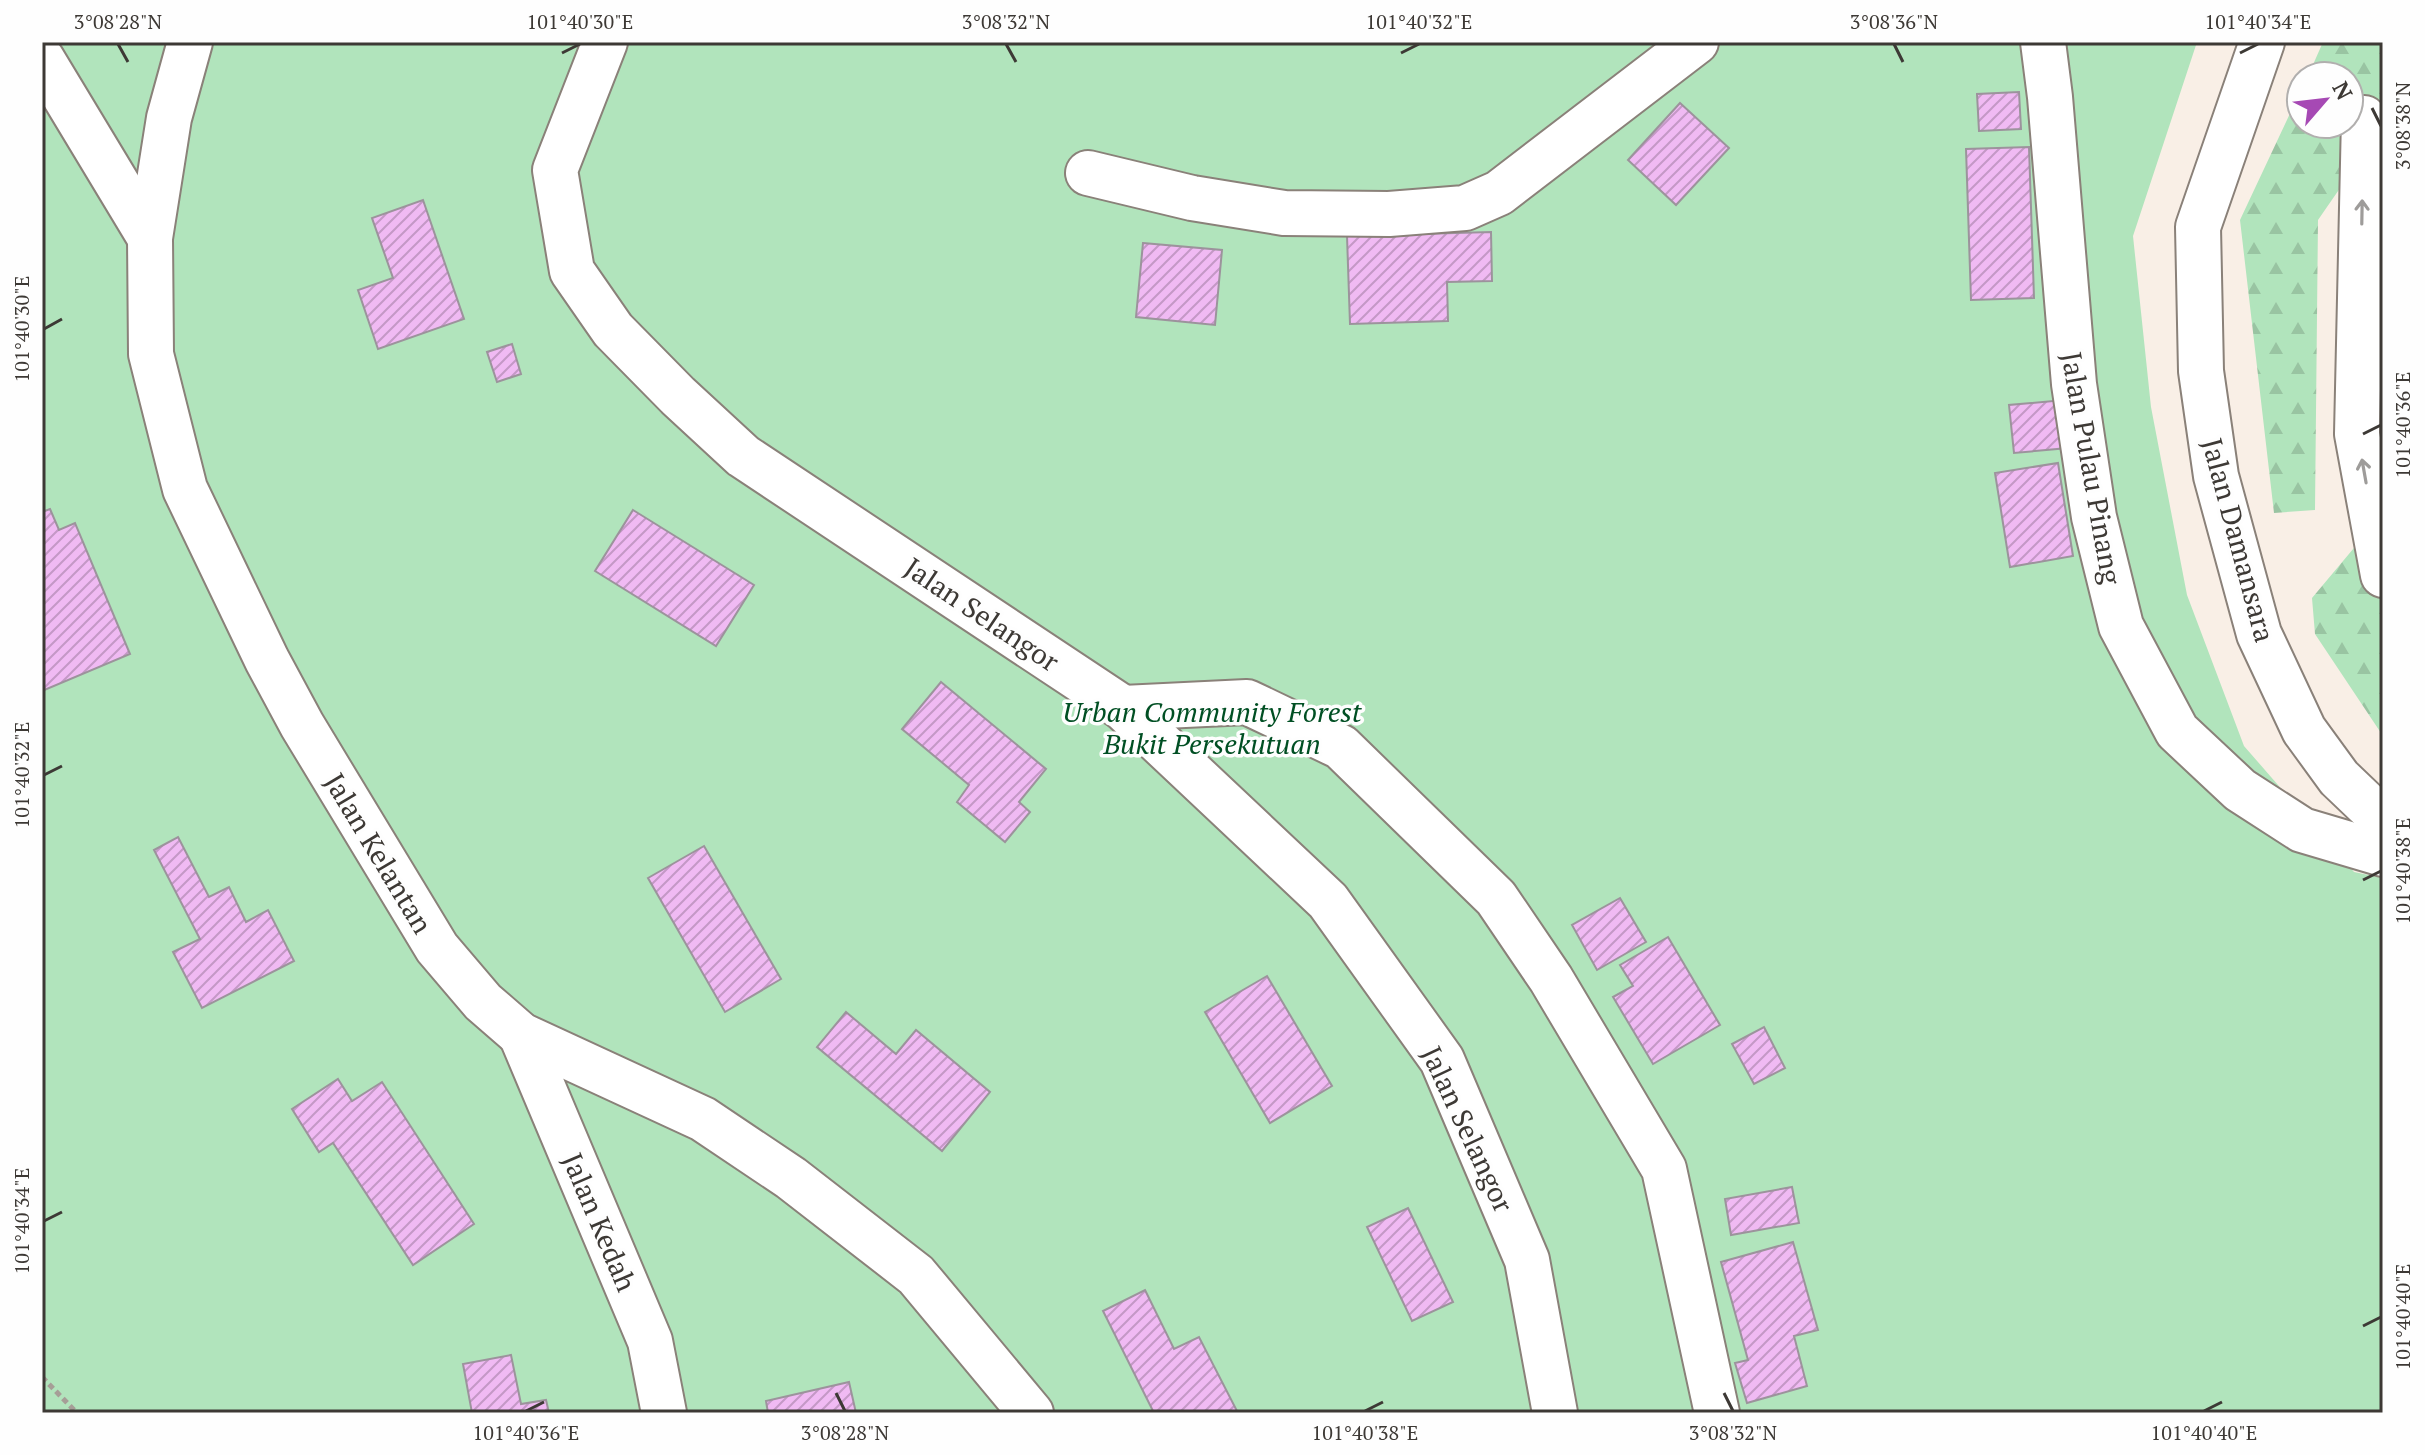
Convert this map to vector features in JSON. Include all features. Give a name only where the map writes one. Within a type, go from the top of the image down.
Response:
[{"type":"street","name":"Jalan Kelantan","points":[[190,42],[169,118],[150,238],[151,354],[185,489],[267,660],[302,725],[437,948],[483,1002],[521,1035],[703,1119],[791,1178],[916,1275],[1031,1413]]},
{"type":"street","name":"Jalan Selangor","points":[[605,42],[555,170],[572,271],[613,330],[743,456],[1123,708],[1328,901],[1442,1060],[1527,1260],[1555,1413]]},
{"type":"street","points":[[1088,173],[1192,198],[1284,213],[1389,214],[1465,208],[1499,193],[1696,42]]},
{"type":"street","name":"Jalan Pulau Pinang","points":[[2043,42],[2074,384],[2094,517],[2121,626],[2177,731],[2240,790],[2302,830],[2383,854]]},
{"type":"street","name":"Jalan Damansara","points":[[2262,42],[2198,227],[2201,371],[2216,476],[2259,634],[2304,730],[2339,778],[2383,820]]},
{"type":"street","points":[[42,59],[150,238]]},
{"type":"street","points":[[2364,140],[2357,434],[2383,575]]},
{"type":"street","points":[[1123,708],[1247,702],[1341,747],[1496,898],[1551,979],[1664,1169],[1717,1413]]},
{"type":"street","name":"Jalan Kedah","points":[[521,1035],[650,1341],[664,1413]]},
{"type":"path","points":[[42,1377],[77,1413]]},
{"type":"green space","name":"Urban Community Forest Bukit Persekutuan","points":[[42,42],[2197,42],[2133,236],[2151,407],[2187,595],[2244,746],[2354,872],[2383,878],[2383,1413],[42,1413]]},
{"type":"green space","points":[[2323,42],[2383,42],[2383,126],[2318,220],[2315,510],[2274,513],[2240,220],[2285,124],[2285,140],[2365,140],[2365,60],[2315,60]]},
{"type":"green space","points":[[2383,250],[2383,736],[2315,634],[2312,598],[2364,536]]},
{"type":"building","points":[[2019,92],[2021,129],[1979,131],[1977,94]]},
{"type":"building","points":[[1680,103],[1729,148],[1676,205],[1628,160]]},
{"type":"building","points":[[2029,147],[2034,298],[1971,300],[1966,149]]},
{"type":"building","points":[[423,200],[464,319],[378,349],[358,290],[393,278],[372,218]]},
{"type":"building","points":[[1491,232],[1492,281],[1447,282],[1448,321],[1350,324],[1347,236]]},
{"type":"building","points":[[1143,243],[1222,250],[1215,325],[1136,317]]},
{"type":"building","points":[[512,344],[521,374],[497,382],[487,352]]},
{"type":"building","points":[[2064,400],[2068,448],[2014,453],[2009,405]]},
{"type":"building","points":[[2058,463],[2073,556],[2010,567],[1995,473]]},
{"type":"building","points":[[50,509],[59,530],[75,523],[130,654],[42,691],[42,512]]},
{"type":"building","points":[[633,510],[754,585],[716,646],[595,571]]},
{"type":"building","points":[[941,682],[1046,769],[1019,802],[1030,812],[1005,842],[957,802],[969,785],[902,729]]},
{"type":"building","points":[[178,837],[209,897],[229,887],[246,922],[268,910],[294,961],[202,1008],[173,952],[200,939],[154,850]]},
{"type":"building","points":[[704,846],[781,979],[725,1012],[648,878]]},
{"type":"building","points":[[1620,898],[1646,942],[1597,970],[1572,925]]},
{"type":"building","points":[[1668,937],[1720,1025],[1653,1064],[1613,997],[1633,986],[1620,965]]},
{"type":"building","points":[[1267,976],[1332,1086],[1270,1123],[1205,1012]]},
{"type":"building","points":[[846,1012],[896,1054],[916,1030],[990,1092],[942,1151],[817,1047]]},
{"type":"building","points":[[1764,1027],[1785,1068],[1754,1084],[1732,1044]]},
{"type":"building","points":[[338,1079],[352,1101],[382,1082],[474,1224],[413,1265],[333,1143],[319,1152],[292,1109]]},
{"type":"building","points":[[1792,1187],[1799,1223],[1731,1235],[1725,1199]]},
{"type":"building","points":[[1408,1208],[1453,1302],[1412,1321],[1367,1227]]},
{"type":"building","points":[[1793,1242],[1818,1330],[1794,1336],[1807,1386],[1747,1403],[1735,1363],[1748,1360],[1721,1262]]},
{"type":"building","points":[[1145,1290],[1174,1349],[1199,1337],[1238,1413],[1154,1413],[1103,1311]]},
{"type":"building","points":[[511,1355],[521,1404],[546,1400],[549,1413],[472,1413],[463,1364]]},
{"type":"building","points":[[849,1382],[856,1413],[768,1413],[766,1401]]}]
